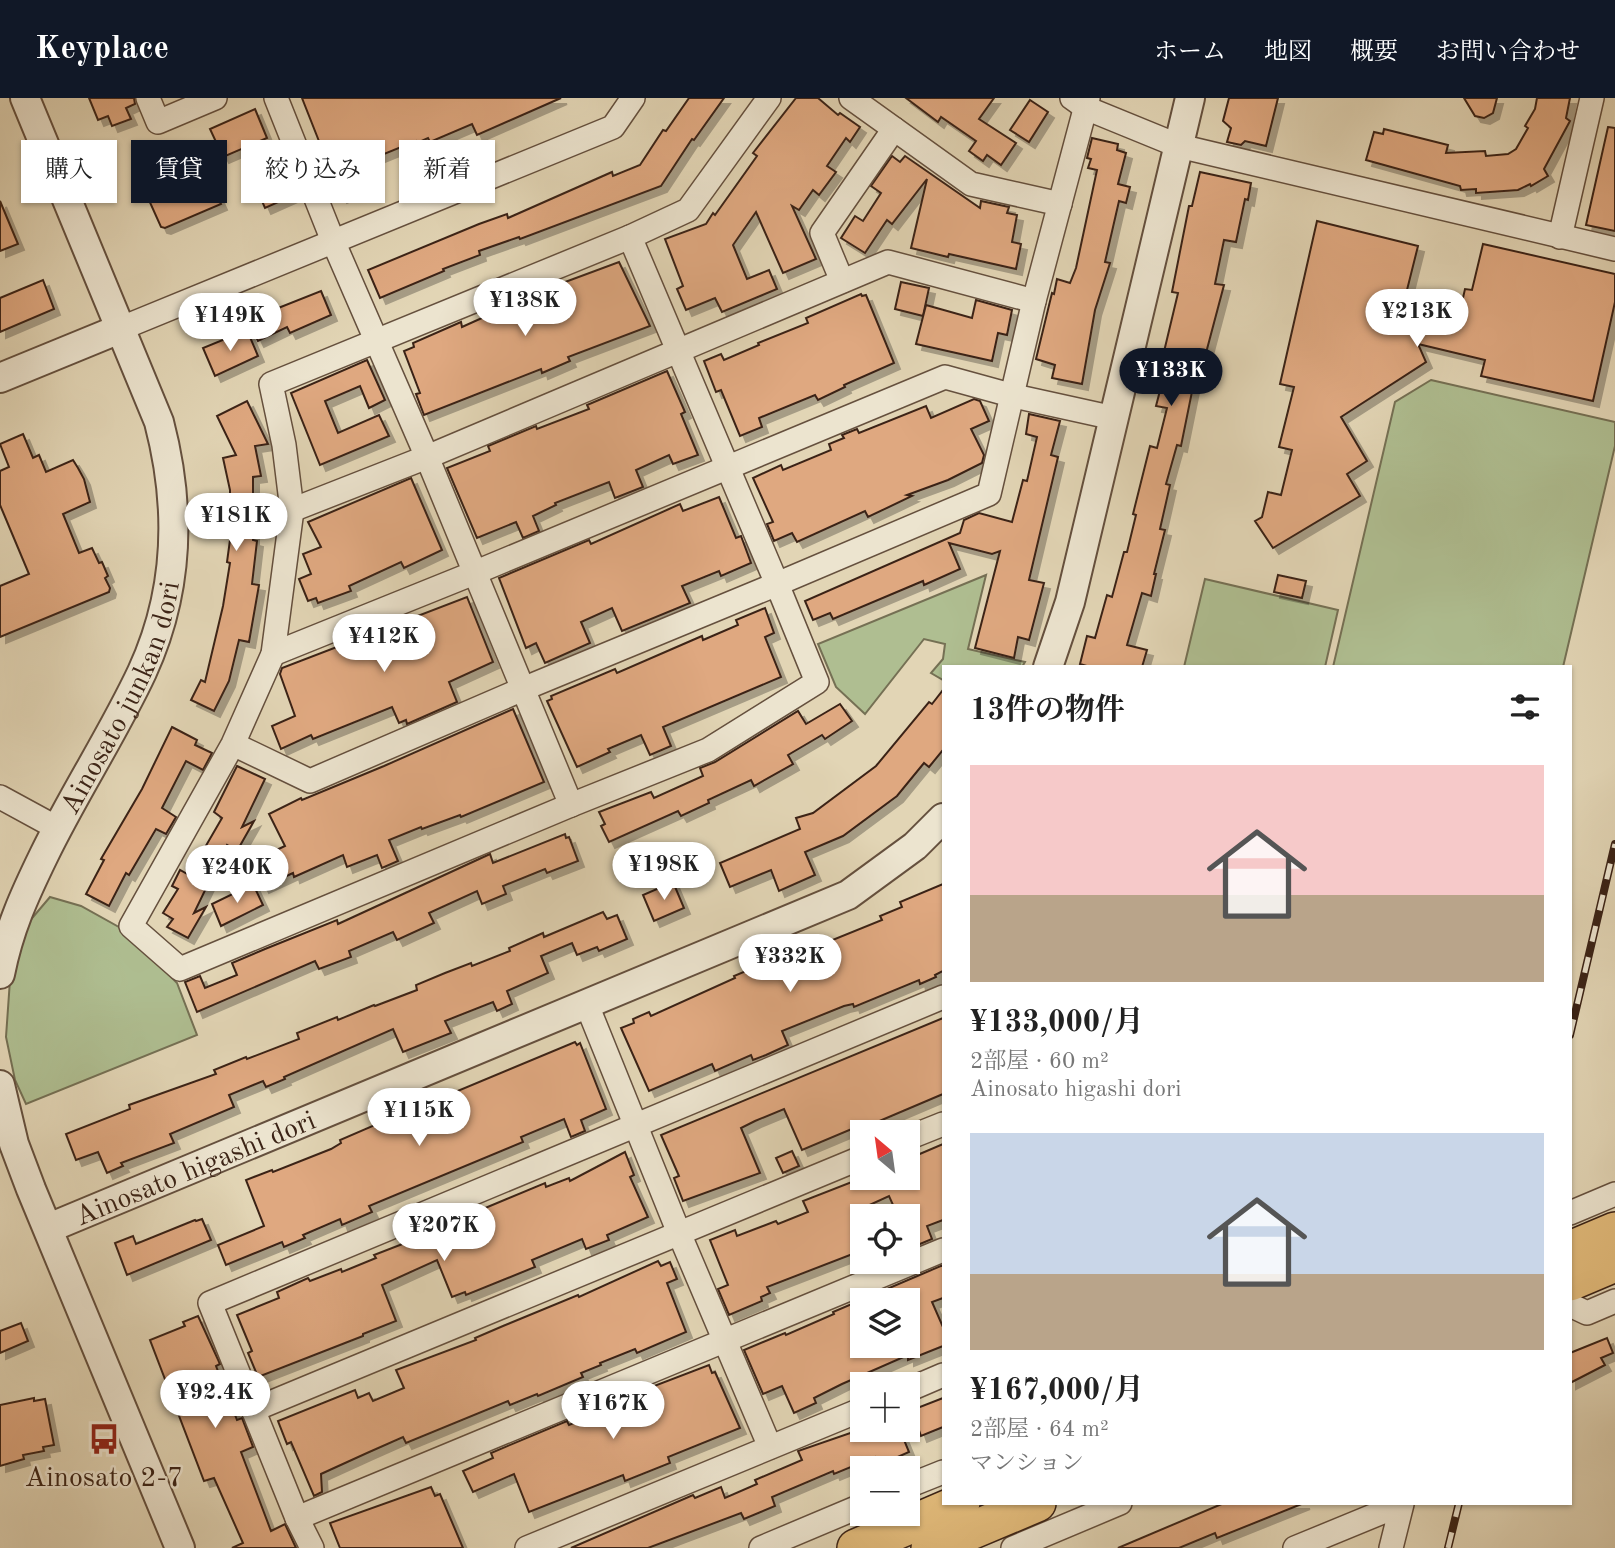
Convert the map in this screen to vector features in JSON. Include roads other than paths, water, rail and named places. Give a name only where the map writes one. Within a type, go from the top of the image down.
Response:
[{"type":"main road","points":[[1572,1249],[1615,1231]]},
{"type":"main road","points":[[1572,1281],[1615,1263]]},
{"type":"main road","points":[[928,1538],[959,1505]]},
{"type":"main road","points":[[856,1548],[928,1538],[1031,1505]]},
{"type":"street","name":"Ainosato junkan dori","points":[[0,974],[13,921],[57,828],[142,671],[159,625],[174,547],[174,498],[169,459],[159,422],[25,98]]},
{"type":"street","points":[[148,98],[158,122],[215,98]]},
{"type":"street","points":[[276,98],[333,241],[427,457],[571,805]]},
{"type":"street","points":[[0,378],[613,127],[633,98]]},
{"type":"street","points":[[630,237],[817,682],[708,750],[180,969],[131,926],[233,744],[273,654],[292,510],[284,445],[271,384],[630,237],[688,210],[769,98]]},
{"type":"street","points":[[851,98],[971,184],[1060,204]]},
{"type":"street","points":[[1049,665],[1070,602],[1190,98]]},
{"type":"street","points":[[1560,237],[1592,98]]},
{"type":"street","points":[[233,744],[310,781],[989,494],[1034,301],[1060,204],[1082,101],[1179,146],[1615,249]]},
{"type":"street","points":[[842,281],[822,233],[894,129]]},
{"type":"street","points":[[292,510],[427,457],[888,262],[1034,301]]},
{"type":"street","points":[[273,654],[945,377],[1014,396],[1114,418]]},
{"type":"street","points":[[0,797],[57,828]]},
{"type":"street","name":"Ainosato higashi dori","points":[[49,1228],[848,895],[915,846],[942,819]]},
{"type":"street","points":[[312,1548],[297,1518],[210,1303],[942,997]]},
{"type":"street","points":[[587,1004],[679,1233],[770,1447]]},
{"type":"street","points":[[0,1085],[14,1144],[180,1548]]},
{"type":"street","points":[[920,1133],[942,1124]]},
{"type":"street","points":[[253,1410],[850,1162]]},
{"type":"street","points":[[1572,1212],[1615,1194]]},
{"type":"street","points":[[297,1518],[942,1250]]},
{"type":"street","points":[[1572,1306],[1587,1313],[1615,1301]]},
{"type":"street","points":[[920,1385],[942,1375]]},
{"type":"street","points":[[527,1548],[850,1414]]},
{"type":"street","points":[[920,1481],[942,1472]]},
{"type":"street","points":[[1013,1548],[1115,1505]]},
{"type":"street","points":[[1295,1548],[1400,1505]]},
{"type":"street","points":[[1391,1548],[1402,1505]]},
{"type":"street","points":[[761,1548],[850,1510]]},
{"type":"railway","points":[[1572,1027],[1615,844]]},
{"type":"railway","points":[[1448,1548],[1459,1505]]},
{"type":"place","name":"Ainosato 2-7","points":[[104,1439]]}]
